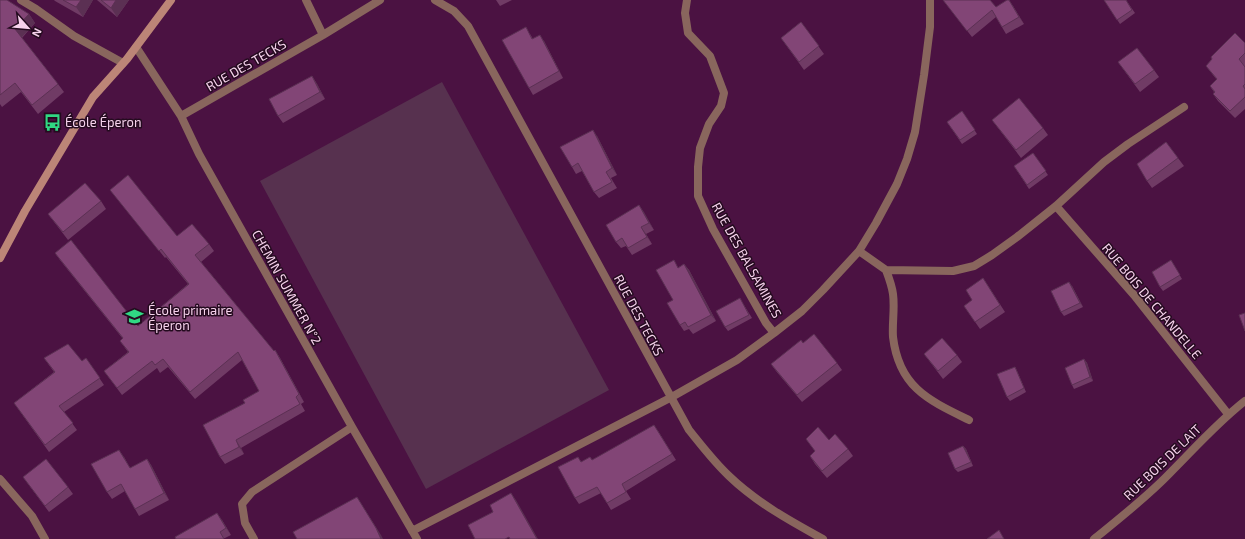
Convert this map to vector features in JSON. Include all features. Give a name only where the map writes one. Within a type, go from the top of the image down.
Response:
[{"type":"main road","points":[[0,258],[25,211],[93,97],[136,47],[171,0]]},
{"type":"street","points":[[21,0],[74,36],[123,63]]},
{"type":"street","points":[[306,0],[323,35]]},
{"type":"street","name":"RUE DES TECKS","points":[[181,116],[323,35],[380,0]]},
{"type":"street","name":"RUE DES TECKS","points":[[435,0],[454,11],[468,26],[670,398]]},
{"type":"street","name":"RUE DES BALSAMINES","points":[[687,0],[684,13],[688,33],[710,56],[724,93],[721,106],[709,124],[700,148],[698,167],[698,196],[713,229],[766,323],[774,333]]},
{"type":"street","points":[[412,531],[670,398],[737,360],[802,311],[823,290],[858,251],[876,223],[897,184],[907,159],[915,132],[924,75],[930,27],[930,0]]},
{"type":"street","name":"CHEMIN SUMMER N°2","points":[[136,47],[181,116],[199,154],[352,427],[417,539]]},
{"type":"street","points":[[858,251],[886,270],[953,271],[974,266],[992,256],[1056,206],[1104,162],[1128,144],[1184,107]]},
{"type":"street","name":"RUE BOIS DE CHANDELLE","points":[[1056,206],[1134,295],[1228,414]]},
{"type":"street","points":[[886,270],[893,293],[893,336],[898,363],[911,384],[937,405],[969,420]]},
{"type":"street","points":[[670,398],[689,430],[712,460],[730,477],[788,521],[823,539]]},
{"type":"street","name":"RUE BOIS DE LAIT","points":[[1094,539],[1169,475],[1228,414],[1245,400]]},
{"type":"street","points":[[254,539],[245,523],[242,504],[252,492],[352,427]]},
{"type":"street","points":[[0,479],[32,516],[45,539]]},
{"type":"shaded area","points":[[442,82],[609,390],[426,489],[260,181]]},
{"type":"building","points":[[0,0],[7,0],[29,14],[15,29],[58,84],[32,105],[15,83],[0,95]]},
{"type":"building","points":[[63,0],[81,0],[76,7]]},
{"type":"building","points":[[101,0],[116,0],[111,8]]},
{"type":"building","points":[[943,0],[990,0],[996,7],[1009,0],[1019,17],[1002,27],[992,10],[967,31]]},
{"type":"building","points":[[1104,0],[1126,0],[1132,10],[1117,20]]},
{"type":"building","points":[[801,22],[819,46],[799,62],[781,38]]},
{"type":"building","points":[[526,27],[532,39],[540,35],[559,71],[529,88],[502,40]]},
{"type":"building","points":[[1235,33],[1245,43],[1245,53],[1239,59],[1245,67],[1245,84],[1243,86],[1245,89],[1245,97],[1230,111],[1213,94],[1215,92],[1210,86],[1217,79],[1206,66],[1212,59],[1211,57]]},
{"type":"building","points":[[1137,48],[1154,70],[1135,84],[1118,62]]},
{"type":"building","points":[[312,76],[320,92],[278,116],[269,99]]},
{"type":"building","points":[[1019,98],[1043,128],[1016,150],[992,120]]},
{"type":"building","points":[[962,111],[975,130],[960,140],[947,122]]},
{"type":"building","points":[[593,130],[612,168],[606,172],[612,182],[594,192],[578,163],[572,167],[560,147]]},
{"type":"building","points":[[1166,142],[1178,158],[1147,181],[1137,164]]},
{"type":"building","points":[[1033,153],[1046,171],[1027,185],[1014,166]]},
{"type":"building","points":[[128,175],[177,236],[192,224],[209,244],[195,255],[274,351],[275,350],[299,394],[296,397],[300,404],[236,440],[239,447],[220,457],[203,425],[245,403],[243,400],[259,391],[238,352],[190,392],[163,359],[155,365],[152,361],[117,388],[104,371],[129,352],[120,341],[123,338],[55,253],[71,240],[138,326],[189,284],[161,249],[159,251],[110,190]]},
{"type":"building","points":[[85,183],[101,201],[63,232],[48,214]]},
{"type":"building","points":[[639,205],[649,223],[641,227],[647,237],[628,248],[622,238],[616,242],[606,225]]},
{"type":"building","points":[[674,260],[678,268],[684,264],[711,315],[688,327],[685,322],[680,325],[667,303],[673,300],[656,270]]},
{"type":"building","points":[[1171,260],[1180,275],[1160,287],[1152,272]]},
{"type":"building","points":[[983,278],[1000,305],[975,322],[964,306],[972,300],[966,290]]},
{"type":"building","points":[[1069,282],[1080,303],[1061,312],[1051,291]]},
{"type":"building","points":[[740,298],[749,315],[725,327],[716,311]]},
{"type":"building","points":[[1245,313],[1245,331],[1239,315]]},
{"type":"building","points":[[814,334],[837,363],[797,395],[771,364],[801,340],[803,343]]},
{"type":"building","points":[[942,338],[957,355],[938,371],[924,354]]},
{"type":"building","points":[[68,344],[82,361],[86,358],[100,378],[59,406],[73,423],[45,445],[14,403],[55,372],[44,358]]},
{"type":"building","points":[[1084,359],[1090,377],[1072,385],[1065,368]]},
{"type":"building","points":[[1015,367],[1024,388],[1007,397],[997,374]]},
{"type":"building","points":[[654,425],[672,454],[622,484],[626,492],[607,503],[597,487],[575,498],[558,467],[578,457],[581,462],[590,457],[592,460]]},
{"type":"building","points":[[818,427],[829,440],[835,434],[848,449],[822,471],[810,456],[815,451],[806,439]]},
{"type":"building","points":[[963,446],[971,462],[955,469],[948,453]]},
{"type":"building","points":[[119,450],[130,468],[147,459],[164,493],[135,509],[121,484],[107,492],[91,464]]},
{"type":"building","points":[[46,459],[68,487],[45,506],[23,477]]},
{"type":"building","points":[[511,493],[537,539],[510,539],[509,537],[505,539],[475,539],[468,525],[493,512],[490,505]]},
{"type":"building","points":[[357,497],[381,539],[297,539],[293,532]]},
{"type":"building","points":[[217,513],[226,528],[220,532],[224,539],[176,539],[175,537]]},
{"type":"building","points":[[999,530],[1004,539],[987,539]]},
{"type":"place","name":"École Éperon","points":[[52,122]]},
{"type":"place","name":"École primaire Éperon","points":[[135,317]]}]
